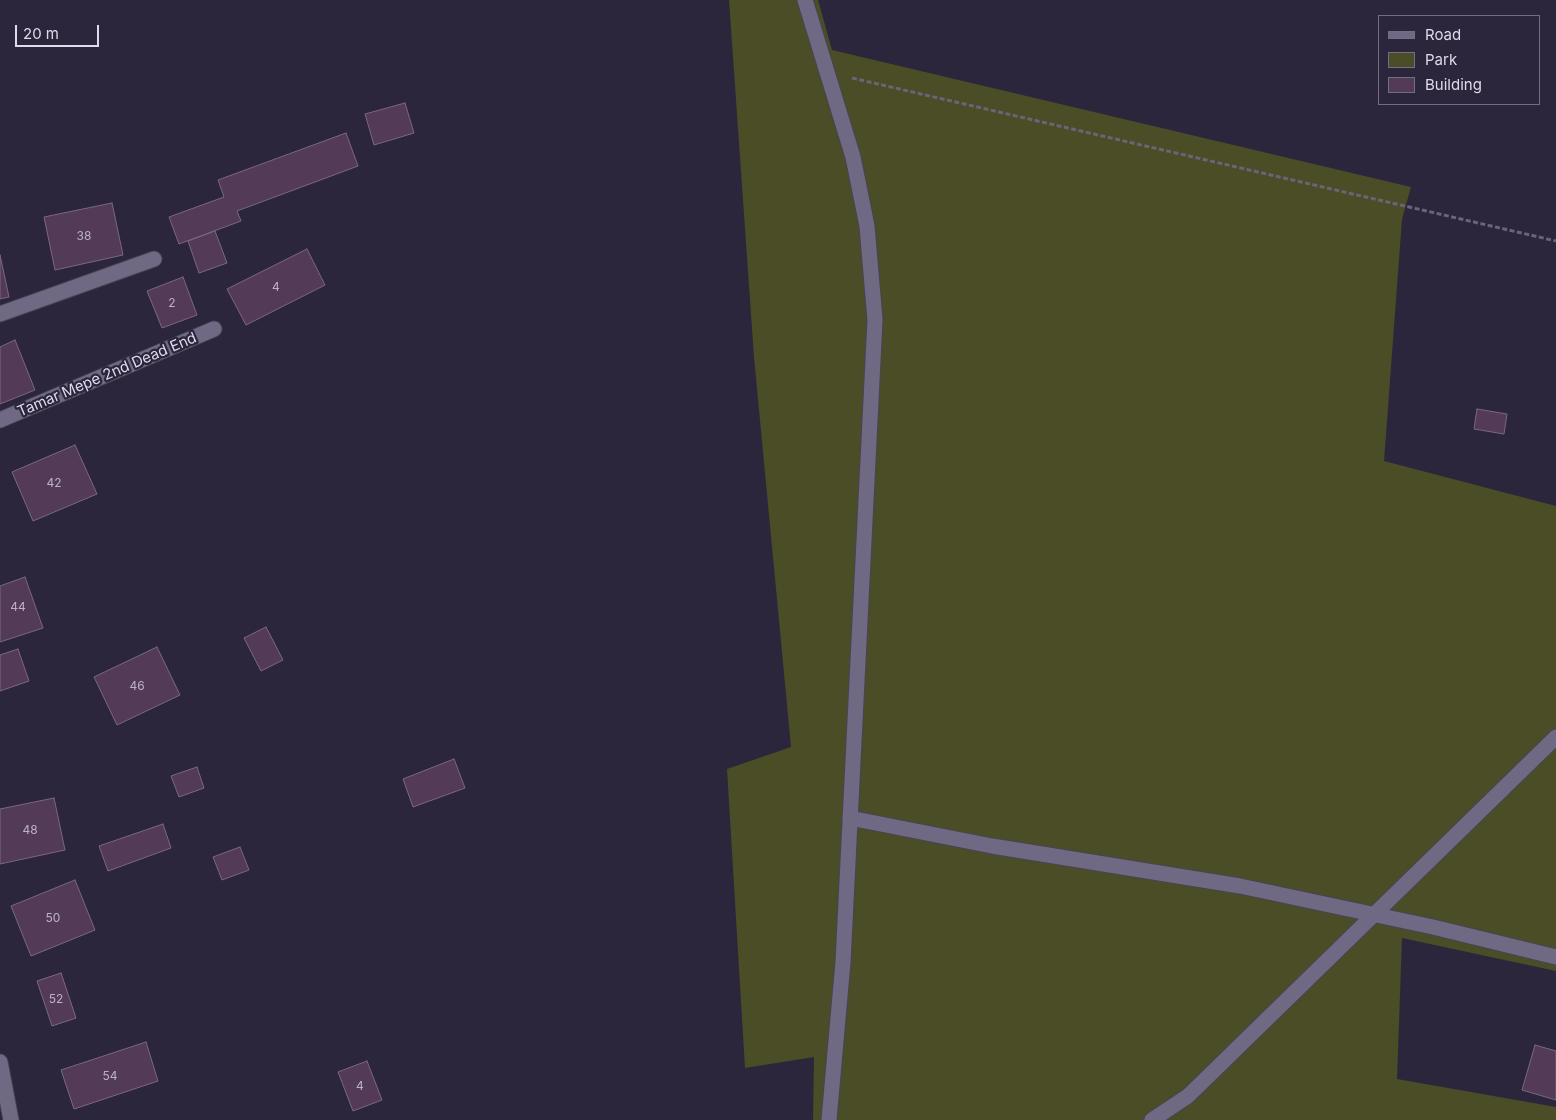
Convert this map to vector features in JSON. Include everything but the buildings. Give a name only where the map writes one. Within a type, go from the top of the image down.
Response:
[{"type":"street","points":[[805,0],[853,157],[868,226],[875,320],[843,962],[829,1120]]},
{"type":"street","points":[[0,314],[154,259]]},
{"type":"street","name":"Tamar Mepe 2nd Dead End","points":[[0,420],[214,329]]},
{"type":"street","points":[[1152,1120],[1188,1096],[1556,736]]},
{"type":"street","points":[[850,818],[992,846],[1240,886],[1433,927],[1556,957]]},
{"type":"street","points":[[0,1062],[10,1120]]},
{"type":"path","points":[[827,72],[1556,241]]},
{"type":"green space","points":[[729,0],[818,0],[832,50],[1411,187],[1402,219],[1384,461],[1556,506],[1556,971],[1402,938],[1397,1079],[1556,1107],[1556,1120],[813,1120],[814,1057],[745,1068],[727,769],[791,747],[754,357]]}]
